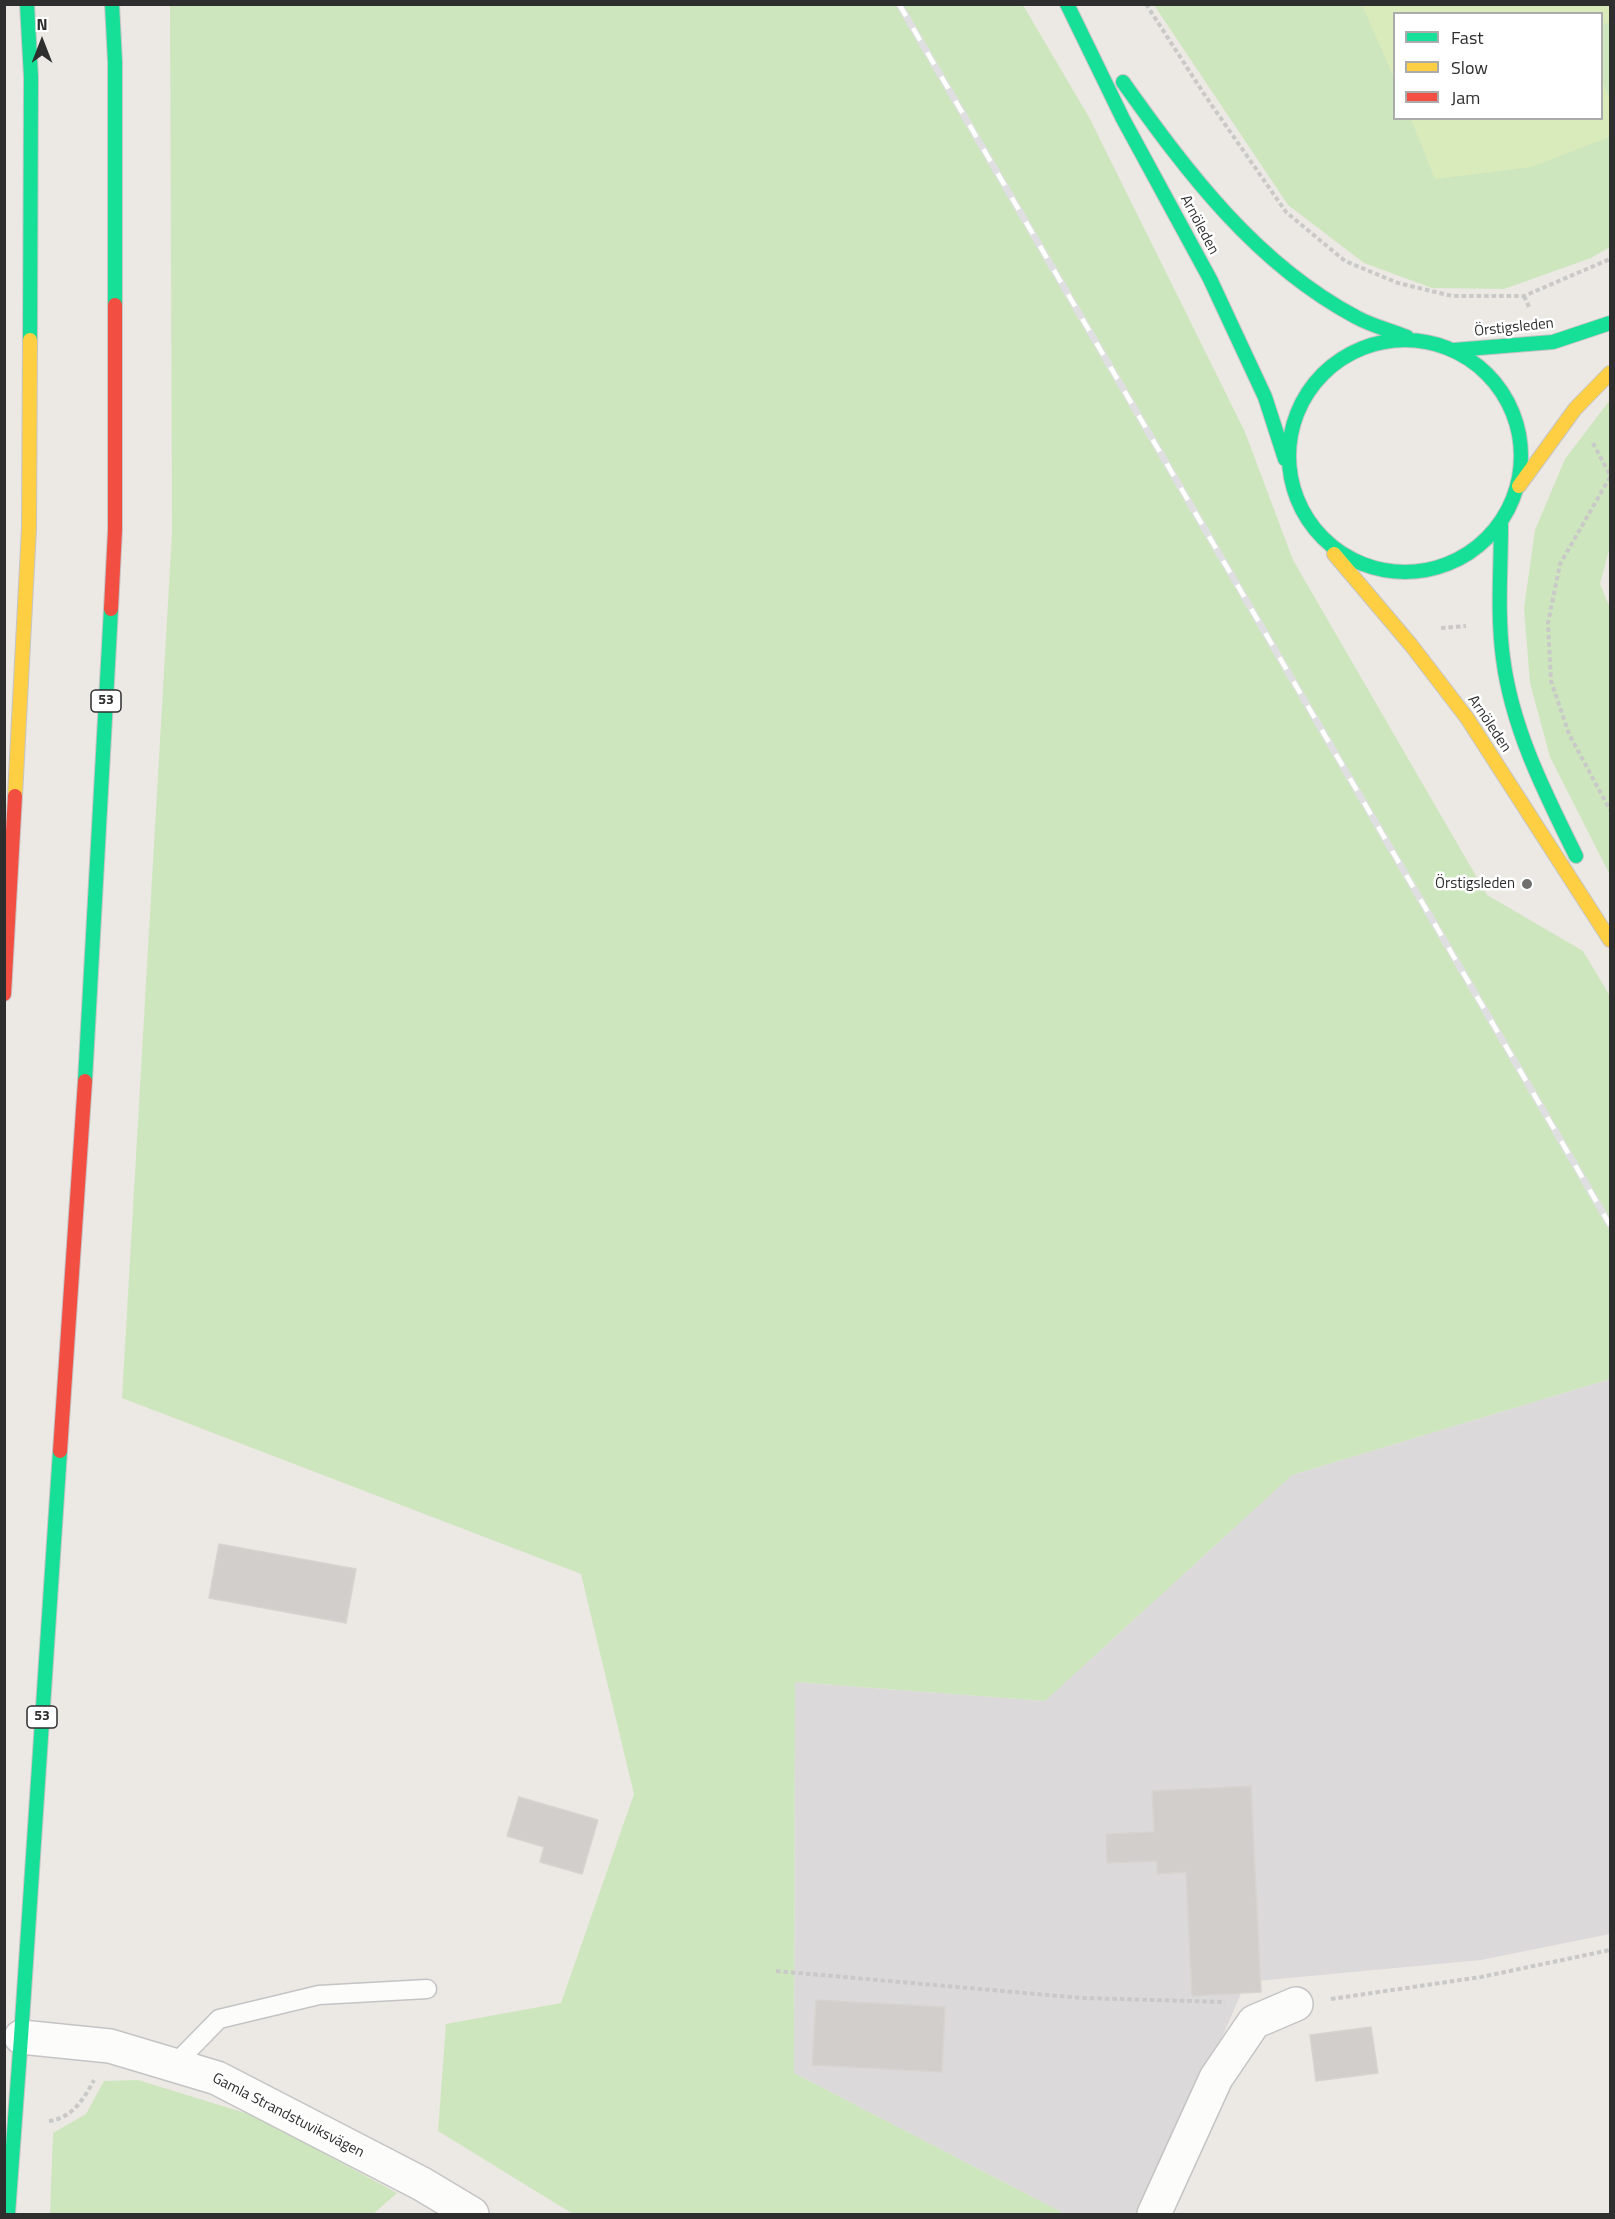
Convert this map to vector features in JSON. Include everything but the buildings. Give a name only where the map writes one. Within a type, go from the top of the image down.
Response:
[{"type":"main road","points":[[4,994],[29,528],[31,77],[27,4]]},
{"type":"main road","name":"53","points":[[9,2214],[15,2120],[13,2037],[89,1022],[115,530],[115,62],[112,4]]},
{"type":"main road","name":"Arnöleden","points":[[1068,4],[1172,152],[1233,224],[1302,285],[1357,318],[1414,339],[1454,350]]},
{"type":"main road","name":"Arnöleden","points":[[1068,4],[1123,119],[1215,290],[1265,397],[1299,506],[1322,539],[1411,645],[1467,718],[1611,940]]},
{"type":"main road","name":"Örstigsleden","points":[[1454,350],[1546,345],[1594,331],[1611,323]]},
{"type":"main road","points":[[1288,467],[1291,428],[1308,391],[1336,361],[1373,343],[1414,339]]},
{"type":"main road","points":[[1454,350],[1488,373],[1511,407],[1522,446],[1518,487]]},
{"type":"main road","points":[[1322,539],[1354,562],[1393,573],[1433,570],[1471,554],[1501,525],[1518,487],[1575,409],[1611,373]]},
{"type":"main road","name":"Arnöleden","points":[[1501,525],[1503,658],[1512,703],[1542,787],[1611,924]]},
{"type":"street","points":[[1154,2214],[1216,2078],[1254,2022],[1296,2004]]},
{"type":"street","name":"Gamla Strandstuviksvägen","points":[[13,2037],[110,2046],[218,2078],[422,2184],[472,2214]]},
{"type":"lane","points":[[174,2065],[219,2019],[319,1995],[427,1989]]},
{"type":"path","points":[[1146,4],[1206,97],[1286,212],[1345,261],[1398,283],[1452,296],[1524,296],[1611,260]]},
{"type":"path","points":[[1611,477],[1560,564],[1548,623],[1551,681],[1569,734],[1611,810]]},
{"type":"path","points":[[1296,2004],[1481,1977],[1611,1950]]},
{"type":"path","points":[[776,1971],[1082,1998],[1237,2002]]},
{"type":"path","points":[[15,2120],[59,2120],[75,2109],[88,2091],[110,2046]]},
{"type":"shaded area","points":[[1610,1379],[1610,1934],[1481,1960],[1246,1982],[1146,2214],[1065,2214],[794,2073],[795,1682],[1045,1701],[1292,1475]]},
{"type":"green space","points":[[170,5],[1023,5],[1090,119],[1245,432],[1293,560],[1487,895],[1583,951],[1610,996],[1610,1379],[1292,1475],[1045,1701],[795,1682],[794,2073],[1065,2214],[573,2214],[438,2131],[446,2024],[561,2003],[634,1794],[581,1574],[122,1398],[172,533]]},
{"type":"green space","points":[[1154,5],[1610,5],[1610,247],[1591,258],[1504,289],[1432,288],[1364,263],[1288,205]]},
{"type":"green space","points":[[1362,5],[1610,5],[1610,21],[1603,25],[1603,12],[1393,12],[1393,76]]},
{"type":"green space","points":[[1603,84],[1610,98],[1610,137],[1531,167],[1435,179],[1411,120],[1603,120]]},
{"type":"green space","points":[[1610,400],[1610,546],[1600,584],[1610,608],[1610,875],[1550,757],[1530,683],[1524,608],[1535,530],[1565,459]]},
{"type":"green space","points":[[138,2080],[255,2116],[397,2193],[373,2214],[50,2214],[53,2133],[86,2114],[104,2081]]},
{"type":"railway","points":[[899,4],[1610,1225]]},
{"type":"traffic: fast","points":[[27,4],[31,77],[30,340]]},
{"type":"traffic: fast","points":[[112,4],[115,62],[115,305]]},
{"type":"traffic: fast","points":[[1067,4],[1123,119],[1210,279],[1265,397],[1285,459]]},
{"type":"traffic: fast","points":[[1123,82],[1198,182],[1255,243],[1286,271],[1362,320],[1407,337]]},
{"type":"traffic: fast","points":[[1454,350],[1553,342],[1610,323]]},
{"type":"traffic: fast","points":[[1394,340],[1416,340],[1439,345],[1470,359],[1495,382],[1502,391],[1516,422],[1521,456],[1519,479],[1507,511],[1495,530],[1479,546],[1470,553],[1439,567],[1416,572],[1394,572],[1371,567],[1340,553],[1315,530],[1308,521],[1294,490],[1289,467],[1289,445],[1294,422],[1308,391],[1331,366],[1340,359],[1371,345],[1394,340]]},
{"type":"traffic: fast","points":[[1501,525],[1500,625],[1507,684],[1531,760],[1576,856]]},
{"type":"traffic: fast","points":[[85,1081],[111,609]]},
{"type":"traffic: fast","points":[[21,2037],[60,1451]]},
{"type":"traffic: fast","points":[[8,2214],[21,2037]]},
{"type":"traffic: slow","points":[[15,796],[29,528],[30,340]]},
{"type":"traffic: slow","points":[[1519,486],[1575,409],[1610,373]]},
{"type":"traffic: slow","points":[[1334,554],[1411,645],[1467,718],[1610,940]]},
{"type":"traffic: jam","points":[[111,609],[115,530],[115,305]]},
{"type":"traffic: jam","points":[[4,994],[15,796]]},
{"type":"traffic: jam","points":[[60,1451],[85,1081]]},
{"type":"place","name":"Örstigsleden","points":[[1527,884]]}]
